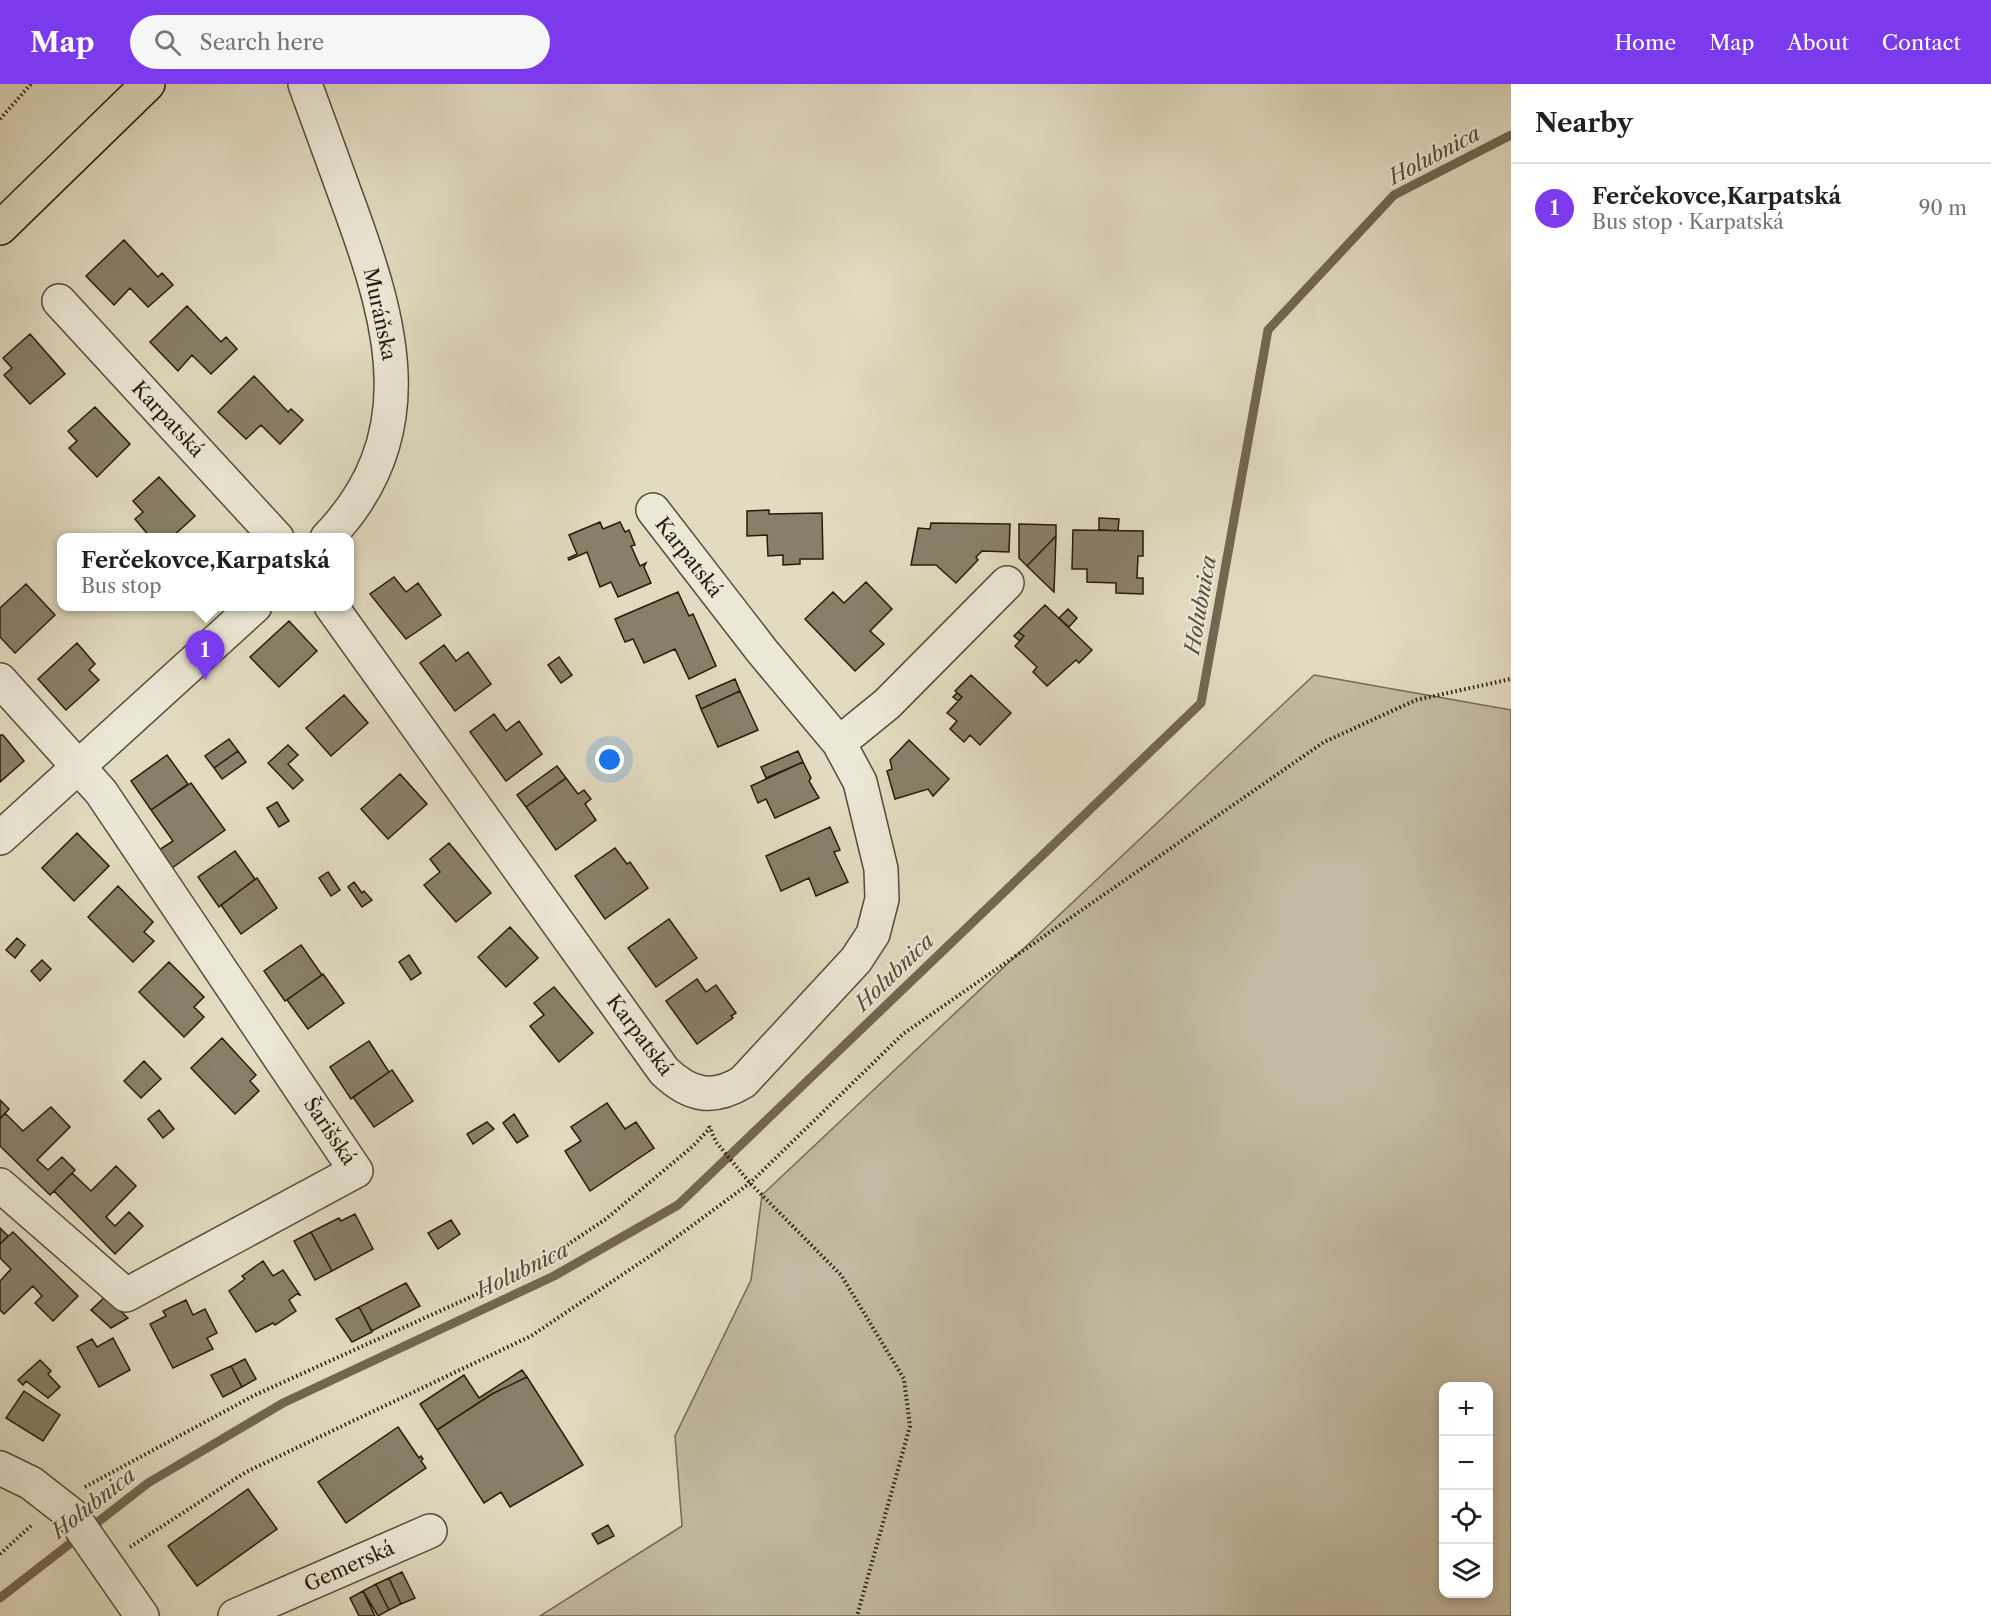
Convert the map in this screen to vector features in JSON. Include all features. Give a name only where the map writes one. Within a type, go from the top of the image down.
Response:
[{"type":"main road","points":[[0,228],[148,84]]},
{"type":"street","name":"Muráňska","points":[[305,84],[376,279],[389,334],[393,383],[389,424],[378,462],[364,492],[347,517],[331,533]]},
{"type":"street","name":"Karpatská","points":[[59,301],[273,533]]},
{"type":"street","name":"Karpatská","points":[[335,611],[664,1071],[678,1085],[695,1092],[714,1094],[730,1090],[743,1082],[856,960],[873,934],[882,899],[880,868],[860,782],[839,743],[762,651],[653,510]]},
{"type":"street","points":[[839,743],[887,705],[1007,583]]},
{"type":"street","points":[[0,838],[250,611]]},
{"type":"street","points":[[0,680],[80,767]]},
{"type":"street","name":"Šarišská","points":[[0,1185],[126,1295],[357,1171],[102,792],[80,767]]},
{"type":"street","points":[[0,1468],[31,1483],[64,1508],[142,1616]]},
{"type":"street","name":"Gemerská","points":[[235,1616],[430,1531]]},
{"type":"path","points":[[0,118],[31,84]]},
{"type":"path","points":[[99,1557],[246,1472],[531,1336],[659,1250],[750,1183],[903,1034],[979,984],[1043,936],[1324,742],[1416,700],[1511,679]]},
{"type":"path","points":[[0,1554],[64,1508],[255,1395],[528,1271],[606,1219],[693,1146],[710,1128]]},
{"type":"path","points":[[716,1142],[741,1169],[750,1183],[841,1275],[904,1379],[910,1426],[857,1616]]},
{"type":"shaded area","points":[[1314,675],[1511,710],[1511,1616],[540,1616],[682,1526],[675,1436],[751,1280],[762,1195]]},
{"type":"building","points":[[124,240],[158,277],[162,273],[173,285],[148,307],[130,288],[114,305],[86,276]]},
{"type":"building","points":[[187,306],[221,342],[226,337],[237,349],[211,374],[192,355],[178,371],[150,342]]},
{"type":"building","points":[[30,334],[65,374],[30,404],[4,375],[12,368],[3,358]]},
{"type":"building","points":[[254,376],[288,412],[291,409],[303,420],[280,444],[261,425],[246,439],[218,412]]},
{"type":"building","points":[[95,407],[130,444],[97,477],[69,448],[77,441],[68,431]]},
{"type":"building","points":[[159,477],[195,516],[176,533],[147,533],[135,519],[143,512],[133,501]]},
{"type":"building","points":[[769,510],[769,514],[822,513],[823,559],[800,559],[800,564],[783,565],[783,555],[768,556],[767,535],[747,536],[747,511]]},
{"type":"building","points":[[1099,518],[1119,519],[1118,531],[1099,530]]},
{"type":"building","points":[[600,522],[603,529],[620,522],[625,532],[629,530],[635,545],[631,546],[640,566],[646,563],[644,567],[651,583],[618,597],[611,582],[600,587],[587,552],[569,560],[568,558],[577,554],[569,535]]},
{"type":"building","points":[[931,523],[1010,524],[1009,552],[982,551],[976,557],[978,560],[956,583],[936,565],[911,565],[918,528],[930,529]]},
{"type":"building","points":[[1019,524],[1056,525],[1056,536],[1027,566],[1019,558]]},
{"type":"building","points":[[1073,530],[1143,531],[1143,556],[1138,556],[1137,578],[1143,578],[1143,594],[1116,593],[1116,583],[1087,582],[1087,569],[1072,569]]},
{"type":"building","points":[[1056,536],[1054,592],[1027,566]]},
{"type":"building","points":[[394,577],[406,592],[418,583],[441,615],[406,639],[370,594]]},
{"type":"building","points":[[866,582],[892,609],[870,631],[884,644],[855,671],[805,619],[833,592],[844,603]]},
{"type":"building","points":[[26,584],[55,615],[15,653],[0,637],[0,608]]},
{"type":"building","points":[[678,592],[689,616],[693,614],[716,666],[689,679],[675,649],[644,663],[633,639],[625,642],[615,619]]},
{"type":"building","points":[[1045,605],[1092,650],[1079,663],[1076,660],[1047,686],[1033,672],[1037,667],[1015,646],[1024,636],[1018,632]]},
{"type":"building","points":[[1068,609],[1077,618],[1069,627],[1059,618]]},
{"type":"building","points":[[289,621],[317,651],[279,687],[250,657]]},
{"type":"building","points":[[1018,632],[1024,636],[1020,641],[1014,636]]},
{"type":"building","points":[[77,643],[95,664],[89,670],[99,680],[66,710],[38,679]]},
{"type":"building","points":[[444,645],[456,661],[468,652],[491,684],[455,711],[420,663]]},
{"type":"building","points":[[559,657],[572,675],[561,683],[548,665]]},
{"type":"building","points":[[971,675],[1011,713],[980,745],[970,735],[964,742],[950,729],[957,721],[947,713],[962,697],[955,691]]},
{"type":"building","points":[[735,679],[740,691],[701,709],[696,696]]},
{"type":"building","points":[[740,691],[758,730],[718,747],[701,709]]},
{"type":"building","points":[[957,693],[962,697],[958,701],[953,697]]},
{"type":"building","points":[[344,695],[368,723],[331,756],[306,728]]},
{"type":"building","points":[[494,714],[506,731],[519,721],[542,754],[506,781],[470,732]]},
{"type":"building","points":[[0,735],[3,735],[24,761],[0,782]]},
{"type":"building","points":[[229,739],[238,751],[214,768],[205,756]]},
{"type":"building","points":[[909,740],[949,779],[933,796],[928,789],[895,799],[887,771],[892,769],[890,760]]},
{"type":"building","points":[[288,745],[298,755],[288,764],[303,780],[293,789],[268,763]]},
{"type":"building","points":[[238,751],[246,762],[222,779],[214,768]]},
{"type":"building","points":[[798,751],[803,762],[766,778],[761,767]]},
{"type":"building","points":[[167,755],[188,784],[151,810],[131,781]]},
{"type":"building","points":[[803,762],[811,778],[809,781],[819,798],[775,818],[766,799],[758,803],[751,786]]},
{"type":"building","points":[[557,766],[566,778],[526,807],[517,795]]},
{"type":"building","points":[[400,774],[427,804],[388,839],[361,809]]},
{"type":"building","points":[[566,778],[578,794],[584,790],[591,799],[585,804],[596,820],[556,850],[526,807]]},
{"type":"building","points":[[191,783],[225,830],[172,868],[159,850],[173,841],[151,810]]},
{"type":"building","points":[[277,802],[289,821],[279,827],[267,808]]},
{"type":"building","points":[[830,827],[840,850],[834,852],[848,882],[816,896],[809,878],[781,891],[766,856]]},
{"type":"building","points":[[77,833],[109,866],[74,901],[42,868]]},
{"type":"building","points":[[449,843],[491,893],[456,922],[424,885],[440,872],[430,859]]},
{"type":"building","points":[[615,848],[627,864],[630,862],[648,888],[605,919],[575,876]]},
{"type":"building","points":[[235,851],[255,879],[219,907],[198,877]]},
{"type":"building","points":[[328,872],[340,890],[331,896],[319,878]]},
{"type":"building","points":[[257,878],[277,908],[241,934],[221,905]]},
{"type":"building","points":[[354,882],[362,893],[364,891],[372,900],[362,907],[348,887]]},
{"type":"building","points":[[118,886],[153,922],[144,932],[154,941],[133,962],[88,917]]},
{"type":"building","points":[[669,919],[697,958],[656,987],[628,948]]},
{"type":"building","points":[[510,927],[538,958],[506,987],[478,957]]},
{"type":"building","points":[[17,938],[25,945],[15,958],[6,950]]},
{"type":"building","points":[[301,945],[322,975],[285,1001],[264,971]]},
{"type":"building","points":[[409,955],[421,973],[411,980],[399,962]]},
{"type":"building","points":[[42,960],[51,969],[40,981],[31,971]]},
{"type":"building","points":[[169,962],[204,997],[194,1007],[204,1017],[184,1037],[139,992]]},
{"type":"building","points":[[323,974],[344,1003],[308,1029],[287,1000]]},
{"type":"building","points":[[697,979],[706,992],[716,985],[736,1013],[731,1016],[733,1018],[697,1044],[666,1001]]},
{"type":"building","points":[[554,987],[593,1033],[559,1062],[530,1026],[544,1015],[534,1003]]},
{"type":"building","points":[[222,1038],[256,1075],[250,1081],[259,1091],[235,1114],[191,1068]]},
{"type":"building","points":[[369,1041],[389,1072],[351,1099],[330,1067]]},
{"type":"building","points":[[144,1061],[161,1079],[141,1098],[124,1081]]},
{"type":"building","points":[[392,1070],[413,1101],[374,1127],[353,1097]]},
{"type":"building","points":[[0,1100],[9,1109],[0,1119]]},
{"type":"building","points":[[607,1103],[625,1129],[636,1122],[654,1148],[590,1191],[565,1151],[581,1141],[571,1127]]},
{"type":"building","points":[[51,1107],[70,1127],[37,1160],[48,1170],[62,1157],[75,1170],[50,1195],[0,1146],[0,1119],[5,1113],[23,1131]]},
{"type":"building","points":[[159,1110],[174,1129],[163,1138],[148,1119]]},
{"type":"building","points":[[514,1114],[528,1136],[517,1143],[503,1123]]},
{"type":"building","points":[[487,1122],[494,1129],[473,1144],[467,1134]]},
{"type":"building","points":[[116,1166],[136,1186],[106,1217],[115,1226],[129,1212],[143,1226],[115,1254],[54,1191],[72,1173],[91,1191]]},
{"type":"building","points":[[355,1214],[373,1249],[332,1271],[311,1232],[339,1218],[341,1221]]},
{"type":"building","points":[[451,1220],[460,1234],[438,1249],[428,1233]]},
{"type":"building","points":[[0,1228],[8,1236],[0,1244]]},
{"type":"building","points":[[13,1232],[78,1296],[53,1321],[35,1303],[42,1296],[33,1286],[4,1314],[0,1310],[0,1281],[11,1269],[0,1258],[0,1244]]},
{"type":"building","points":[[311,1232],[332,1271],[315,1280],[294,1241]]},
{"type":"building","points":[[263,1261],[273,1276],[283,1270],[300,1295],[297,1294],[289,1300],[296,1311],[275,1325],[273,1323],[256,1332],[229,1291],[245,1279],[242,1276]]},
{"type":"building","points":[[406,1283],[420,1306],[372,1331],[359,1307]]},
{"type":"building","points":[[105,1297],[128,1318],[111,1328],[91,1310]]},
{"type":"building","points":[[186,1300],[193,1315],[205,1309],[217,1333],[207,1338],[213,1349],[173,1368],[150,1324],[166,1316],[163,1311]]},
{"type":"building","points":[[359,1307],[372,1332],[352,1342],[336,1319]]},
{"type":"building","points":[[113,1338],[130,1370],[99,1387],[77,1347],[92,1339],[97,1347]]},
{"type":"building","points":[[245,1359],[256,1379],[242,1387],[231,1366]]},
{"type":"building","points":[[40,1360],[51,1371],[48,1374],[60,1387],[48,1398],[26,1381],[23,1385],[18,1380]]},
{"type":"building","points":[[231,1366],[242,1387],[223,1397],[211,1375]]},
{"type":"building","points":[[522,1370],[527,1377],[492,1394],[437,1430],[420,1404],[464,1375],[479,1398]]},
{"type":"building","points":[[527,1377],[583,1465],[510,1507],[501,1492],[484,1503],[437,1430],[492,1394]]},
{"type":"building","points":[[24,1391],[60,1415],[43,1441],[6,1418]]},
{"type":"building","points":[[398,1427],[419,1458],[421,1456],[423,1459],[421,1461],[426,1468],[346,1523],[318,1482]]},
{"type":"building","points":[[248,1489],[277,1529],[197,1586],[168,1546]]},
{"type":"building","points":[[608,1525],[614,1536],[598,1544],[592,1534]]},
{"type":"building","points":[[402,1572],[415,1598],[401,1604],[389,1578]]},
{"type":"building","points":[[389,1578],[401,1604],[389,1610],[376,1584]]},
{"type":"building","points":[[376,1584],[389,1610],[378,1616],[363,1591]]},
{"type":"building","points":[[363,1591],[375,1616],[359,1616],[350,1598]]},
{"type":"waterway","name":"Holubnica","points":[[0,1598],[148,1483],[283,1403],[554,1276],[678,1205],[1201,703],[1268,330],[1394,195],[1511,135]]},
{"type":"place","name":"Ferčekovce,Karpatská","points":[[205,680]]}]
